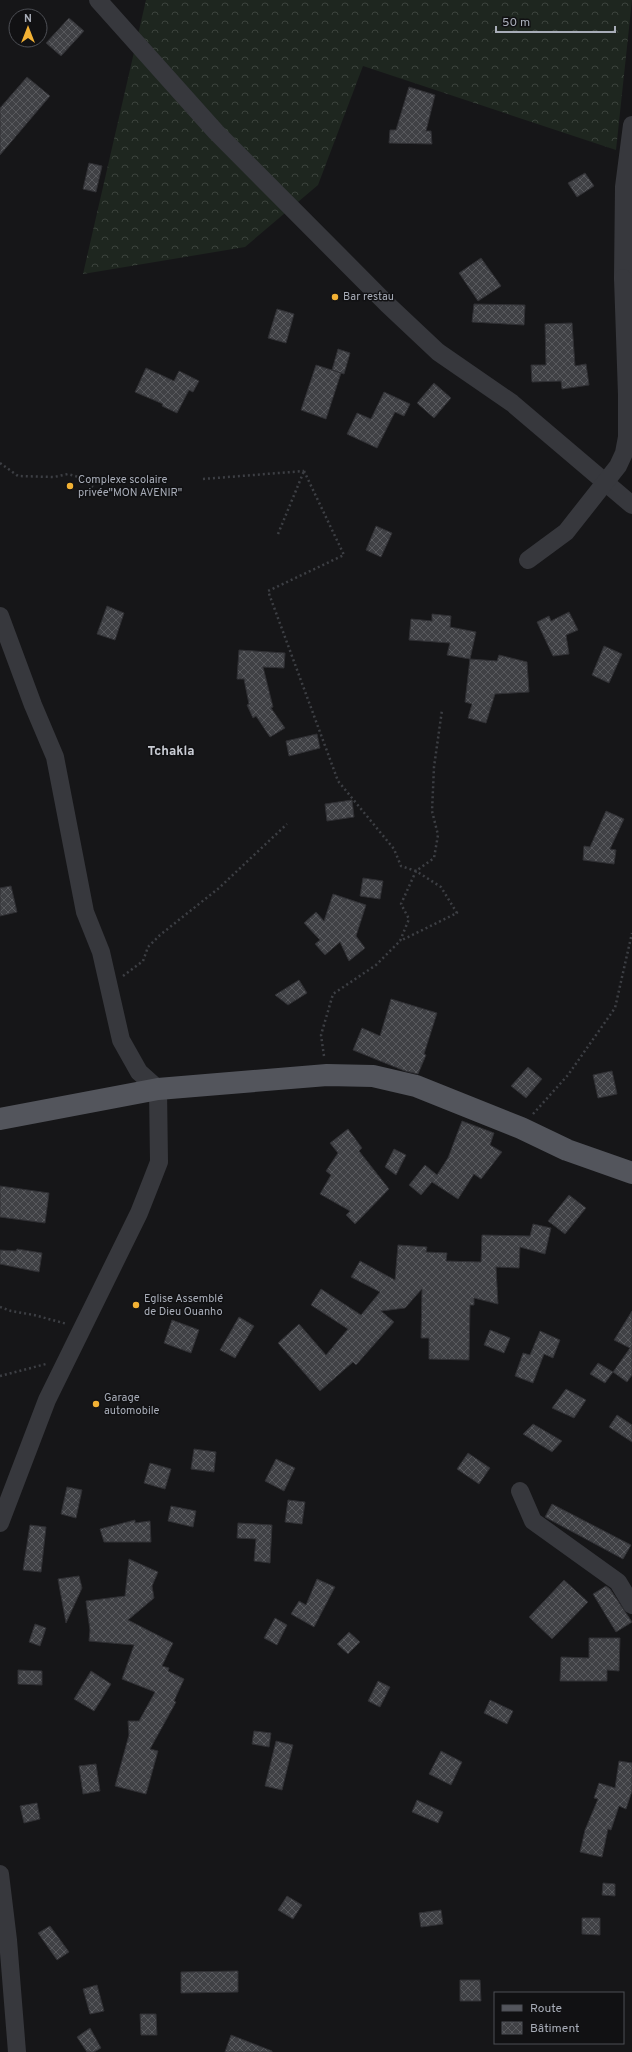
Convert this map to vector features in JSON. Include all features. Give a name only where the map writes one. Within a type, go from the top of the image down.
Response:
[{"type":"main road","points":[[0,1119],[158,1089],[327,1075],[374,1076],[416,1086],[521,1128],[568,1150],[632,1172]]},
{"type":"street","points":[[98,0],[216,132],[438,352],[512,403],[604,483],[632,505]]},
{"type":"street","points":[[528,560],[566,532],[618,466],[624,453],[627,437],[628,275],[624,187],[632,125]]},
{"type":"street","points":[[0,616],[33,705],[55,757],[85,912],[101,952],[110,986],[121,1040],[139,1072],[158,1089],[159,1162],[139,1213],[47,1400],[0,1523]]},
{"type":"street","points":[[520,1491],[533,1521],[618,1582],[632,1604]]},
{"type":"street","points":[[0,1874],[8,1940],[16,2052]]},
{"type":"path","points":[[0,463],[18,476],[54,477],[68,474],[82,478],[93,487]]},
{"type":"path","points":[[203,479],[304,471]]},
{"type":"path","points":[[278,534],[304,471]]},
{"type":"path","points":[[304,471],[344,555],[268,591],[338,781],[394,849],[401,866],[416,871],[440,887],[457,913],[400,941],[376,965],[333,994],[321,1035],[327,1075]]},
{"type":"path","points":[[400,941],[409,919],[401,904],[416,871],[434,858],[438,834],[432,811],[434,767],[442,710]]},
{"type":"path","points":[[110,986],[142,962],[148,948],[160,934],[219,888],[287,824]]},
{"type":"path","points":[[521,1128],[568,1075],[615,1008],[632,933]]},
{"type":"path","points":[[0,1307],[83,1328]]},
{"type":"path","points":[[0,1376],[67,1359]]},
{"type":"green space","points":[[146,0],[632,0],[616,150],[363,66],[318,185],[245,247],[83,274]]},
{"type":"building","points":[[69,18],[84,31],[61,56],[48,45],[48,41]]},
{"type":"building","points":[[27,77],[50,96],[0,155],[0,108]]},
{"type":"building","points":[[409,87],[435,95],[426,131],[431,131],[432,144],[389,143],[390,130],[396,130]]},
{"type":"building","points":[[89,163],[102,166],[96,192],[83,189]]},
{"type":"building","points":[[585,173],[594,186],[577,197],[568,183]]},
{"type":"building","points":[[481,258],[501,286],[478,301],[459,273]]},
{"type":"building","points":[[474,304],[525,305],[524,325],[472,322]]},
{"type":"building","points":[[277,309],[294,314],[286,343],[268,338]]},
{"type":"building","points":[[572,323],[575,366],[586,364],[589,385],[562,389],[561,381],[532,382],[531,365],[546,365],[545,324]]},
{"type":"building","points":[[338,349],[350,353],[344,374],[332,370]]},
{"type":"building","points":[[316,365],[341,373],[326,419],[301,410]]},
{"type":"building","points":[[146,368],[174,381],[179,371],[199,381],[193,392],[189,390],[177,413],[162,406],[163,404],[135,392]]},
{"type":"building","points":[[434,383],[451,398],[434,418],[417,403]]},
{"type":"building","points":[[384,392],[410,404],[404,416],[395,412],[377,448],[347,434],[357,413],[371,419]]},
{"type":"building","points":[[376,526],[392,533],[381,557],[366,550]]},
{"type":"building","points":[[107,606],[124,613],[115,640],[97,634]]},
{"type":"building","points":[[569,612],[578,630],[566,635],[569,654],[553,656],[537,622],[549,616],[551,621]]},
{"type":"building","points":[[432,614],[451,616],[450,627],[476,632],[470,659],[447,655],[450,643],[409,640],[411,619],[432,621]]},
{"type":"building","points":[[604,646],[622,654],[609,683],[592,675]]},
{"type":"building","points":[[239,650],[285,653],[284,668],[263,667],[273,707],[271,708],[285,728],[270,737],[256,716],[253,718],[247,705],[249,704],[244,679],[237,679]]},
{"type":"building","points":[[499,655],[527,662],[529,692],[495,694],[486,723],[468,718],[472,704],[465,702],[470,659],[497,661]]},
{"type":"building","points":[[317,734],[320,748],[289,756],[286,741]]},
{"type":"building","points":[[352,800],[354,817],[327,821],[325,804]]},
{"type":"building","points":[[606,811],[624,819],[610,849],[616,850],[614,864],[583,860],[584,846],[590,847]]},
{"type":"building","points":[[363,878],[383,881],[380,899],[360,896]]},
{"type":"building","points":[[11,886],[17,912],[0,916],[0,888]]},
{"type":"building","points":[[333,894],[366,905],[356,936],[365,948],[349,961],[340,942],[325,955],[315,944],[320,940],[304,923],[316,912],[324,921]]},
{"type":"building","points":[[299,980],[307,993],[288,1005],[275,995]]},
{"type":"building","points":[[391,999],[437,1013],[424,1054],[426,1055],[418,1074],[405,1071],[353,1050],[362,1028],[380,1036]]},
{"type":"building","points":[[528,1067],[542,1079],[526,1098],[511,1086]]},
{"type":"building","points":[[612,1071],[617,1094],[598,1098],[593,1075]]},
{"type":"building","points":[[462,1121],[494,1133],[490,1145],[502,1152],[481,1179],[474,1174],[458,1199],[432,1182],[421,1195],[409,1185],[425,1165],[437,1175],[448,1158]]},
{"type":"building","points":[[348,1129],[362,1148],[359,1151],[389,1189],[355,1224],[346,1215],[350,1211],[320,1194],[331,1175],[326,1171],[338,1153],[330,1143]]},
{"type":"building","points":[[394,1149],[406,1155],[396,1175],[385,1167]]},
{"type":"building","points":[[0,1186],[49,1193],[45,1223],[0,1217]]},
{"type":"building","points":[[569,1195],[586,1208],[565,1234],[548,1221]]},
{"type":"building","points":[[533,1224],[551,1228],[545,1254],[520,1247],[519,1268],[496,1267],[498,1304],[474,1298],[474,1305],[470,1305],[469,1360],[429,1359],[429,1338],[421,1338],[422,1289],[405,1308],[381,1311],[394,1322],[356,1365],[353,1362],[320,1391],[278,1343],[299,1324],[326,1355],[348,1329],[311,1305],[321,1289],[361,1315],[380,1292],[351,1277],[360,1261],[395,1280],[398,1245],[427,1247],[426,1252],[447,1253],[446,1261],[481,1262],[482,1235],[530,1236]]},
{"type":"building","points":[[17,1249],[42,1253],[39,1272],[0,1264],[0,1250],[16,1251]]},
{"type":"building","points":[[632,1311],[632,1375],[627,1382],[613,1372],[630,1348],[614,1340]]},
{"type":"building","points":[[239,1317],[254,1326],[235,1358],[220,1350]]},
{"type":"building","points":[[172,1320],[199,1330],[191,1353],[164,1343]]},
{"type":"building","points":[[490,1330],[510,1338],[504,1353],[484,1345]]},
{"type":"building","points":[[540,1331],[560,1340],[553,1358],[544,1354],[533,1383],[515,1376],[523,1353],[530,1355]]},
{"type":"building","points":[[598,1363],[613,1372],[605,1383],[590,1374]]},
{"type":"building","points":[[566,1389],[586,1400],[574,1418],[552,1408]]},
{"type":"building","points":[[617,1415],[632,1425],[632,1442],[609,1427]]},
{"type":"building","points":[[533,1424],[562,1441],[552,1452],[523,1434]]},
{"type":"building","points":[[194,1449],[216,1452],[214,1472],[191,1469]]},
{"type":"building","points":[[468,1453],[490,1468],[479,1484],[457,1469]]},
{"type":"building","points":[[276,1459],[295,1468],[284,1491],[265,1481]]},
{"type":"building","points":[[150,1463],[171,1469],[165,1489],[144,1483]]},
{"type":"building","points":[[67,1487],[82,1490],[76,1518],[61,1514]]},
{"type":"building","points":[[288,1500],[305,1502],[302,1524],[285,1522]]},
{"type":"building","points":[[552,1504],[631,1545],[623,1559],[545,1517]]},
{"type":"building","points":[[171,1506],[196,1511],[193,1527],[168,1521]]},
{"type":"building","points":[[135,1520],[135,1523],[150,1521],[151,1542],[104,1542],[100,1529]]},
{"type":"building","points":[[238,1523],[272,1525],[270,1563],[254,1561],[256,1539],[237,1538]]},
{"type":"building","points":[[30,1525],[46,1527],[41,1572],[23,1570]]},
{"type":"building","points":[[129,1559],[158,1572],[152,1586],[154,1598],[128,1620],[173,1643],[162,1666],[169,1668],[168,1671],[184,1679],[174,1701],[176,1702],[150,1749],[158,1751],[146,1794],[115,1786],[129,1735],[128,1721],[139,1721],[155,1692],[122,1679],[134,1645],[89,1641],[90,1630],[86,1601],[125,1596]]},
{"type":"building","points":[[79,1576],[82,1588],[66,1623],[58,1579]]},
{"type":"building","points":[[317,1579],[335,1587],[314,1627],[291,1614],[299,1601],[306,1605]]},
{"type":"building","points":[[564,1580],[588,1602],[552,1639],[529,1617]]},
{"type":"building","points":[[606,1586],[610,1589],[632,1622],[616,1632],[593,1594]]},
{"type":"building","points":[[275,1618],[287,1625],[277,1645],[264,1638]]},
{"type":"building","points":[[35,1624],[46,1628],[40,1646],[29,1642]]},
{"type":"building","points":[[349,1632],[360,1642],[348,1654],[337,1644]]},
{"type":"building","points":[[589,1638],[620,1638],[619,1671],[607,1670],[607,1681],[560,1681],[561,1657],[589,1658]]},
{"type":"building","points":[[18,1670],[42,1671],[42,1685],[18,1684]]},
{"type":"building","points":[[91,1671],[111,1684],[94,1711],[74,1699]]},
{"type":"building","points":[[378,1681],[390,1687],[380,1707],[368,1701]]},
{"type":"building","points":[[490,1700],[513,1711],[507,1724],[484,1713]]},
{"type":"building","points":[[254,1731],[271,1733],[269,1747],[252,1744]]},
{"type":"building","points":[[276,1741],[293,1745],[282,1790],[265,1786]]},
{"type":"building","points":[[441,1751],[462,1762],[451,1785],[429,1774]]},
{"type":"building","points":[[619,1761],[632,1763],[632,1791],[626,1809],[619,1806],[611,1830],[608,1829],[602,1857],[580,1852],[585,1830],[598,1799],[594,1798],[599,1783],[615,1788]]},
{"type":"building","points":[[96,1764],[100,1791],[83,1794],[79,1766]]},
{"type":"building","points":[[417,1800],[443,1812],[438,1823],[412,1812]]},
{"type":"building","points":[[37,1803],[40,1819],[24,1823],[20,1806]]},
{"type":"building","points":[[603,1883],[615,1884],[615,1896],[602,1895]]},
{"type":"building","points":[[287,1896],[302,1905],[293,1919],[278,1910]]},
{"type":"building","points":[[441,1910],[443,1924],[421,1927],[419,1913]]},
{"type":"building","points":[[582,1918],[600,1918],[600,1935],[582,1934]]},
{"type":"building","points":[[50,1926],[69,1952],[57,1960],[38,1933]]},
{"type":"building","points":[[238,1971],[238,1992],[181,1993],[181,1972]]},
{"type":"building","points":[[460,1980],[480,1980],[481,2001],[460,2001]]},
{"type":"building","points":[[97,1985],[104,2011],[90,2014],[83,1989]]},
{"type":"building","points":[[140,2014],[156,2014],[157,2035],[141,2035]]},
{"type":"building","points":[[90,2028],[101,2048],[94,2052],[87,2052],[77,2037]]},
{"type":"building","points":[[231,2035],[272,2051],[272,2052],[225,2052]]},
{"type":"place","name":"Bar restau","points":[[335,297]]},
{"type":"place","name":"Complexe scolaire privée\"MON AVENIR\"","points":[[70,486]]},
{"type":"place","name":"Eglise Assemblé de Dieu Ouanho","points":[[136,1305]]},
{"type":"place","name":"Garage automobile","points":[[96,1404]]},
{"type":"district","name":"Tchakla","points":[[171,752]]}]
